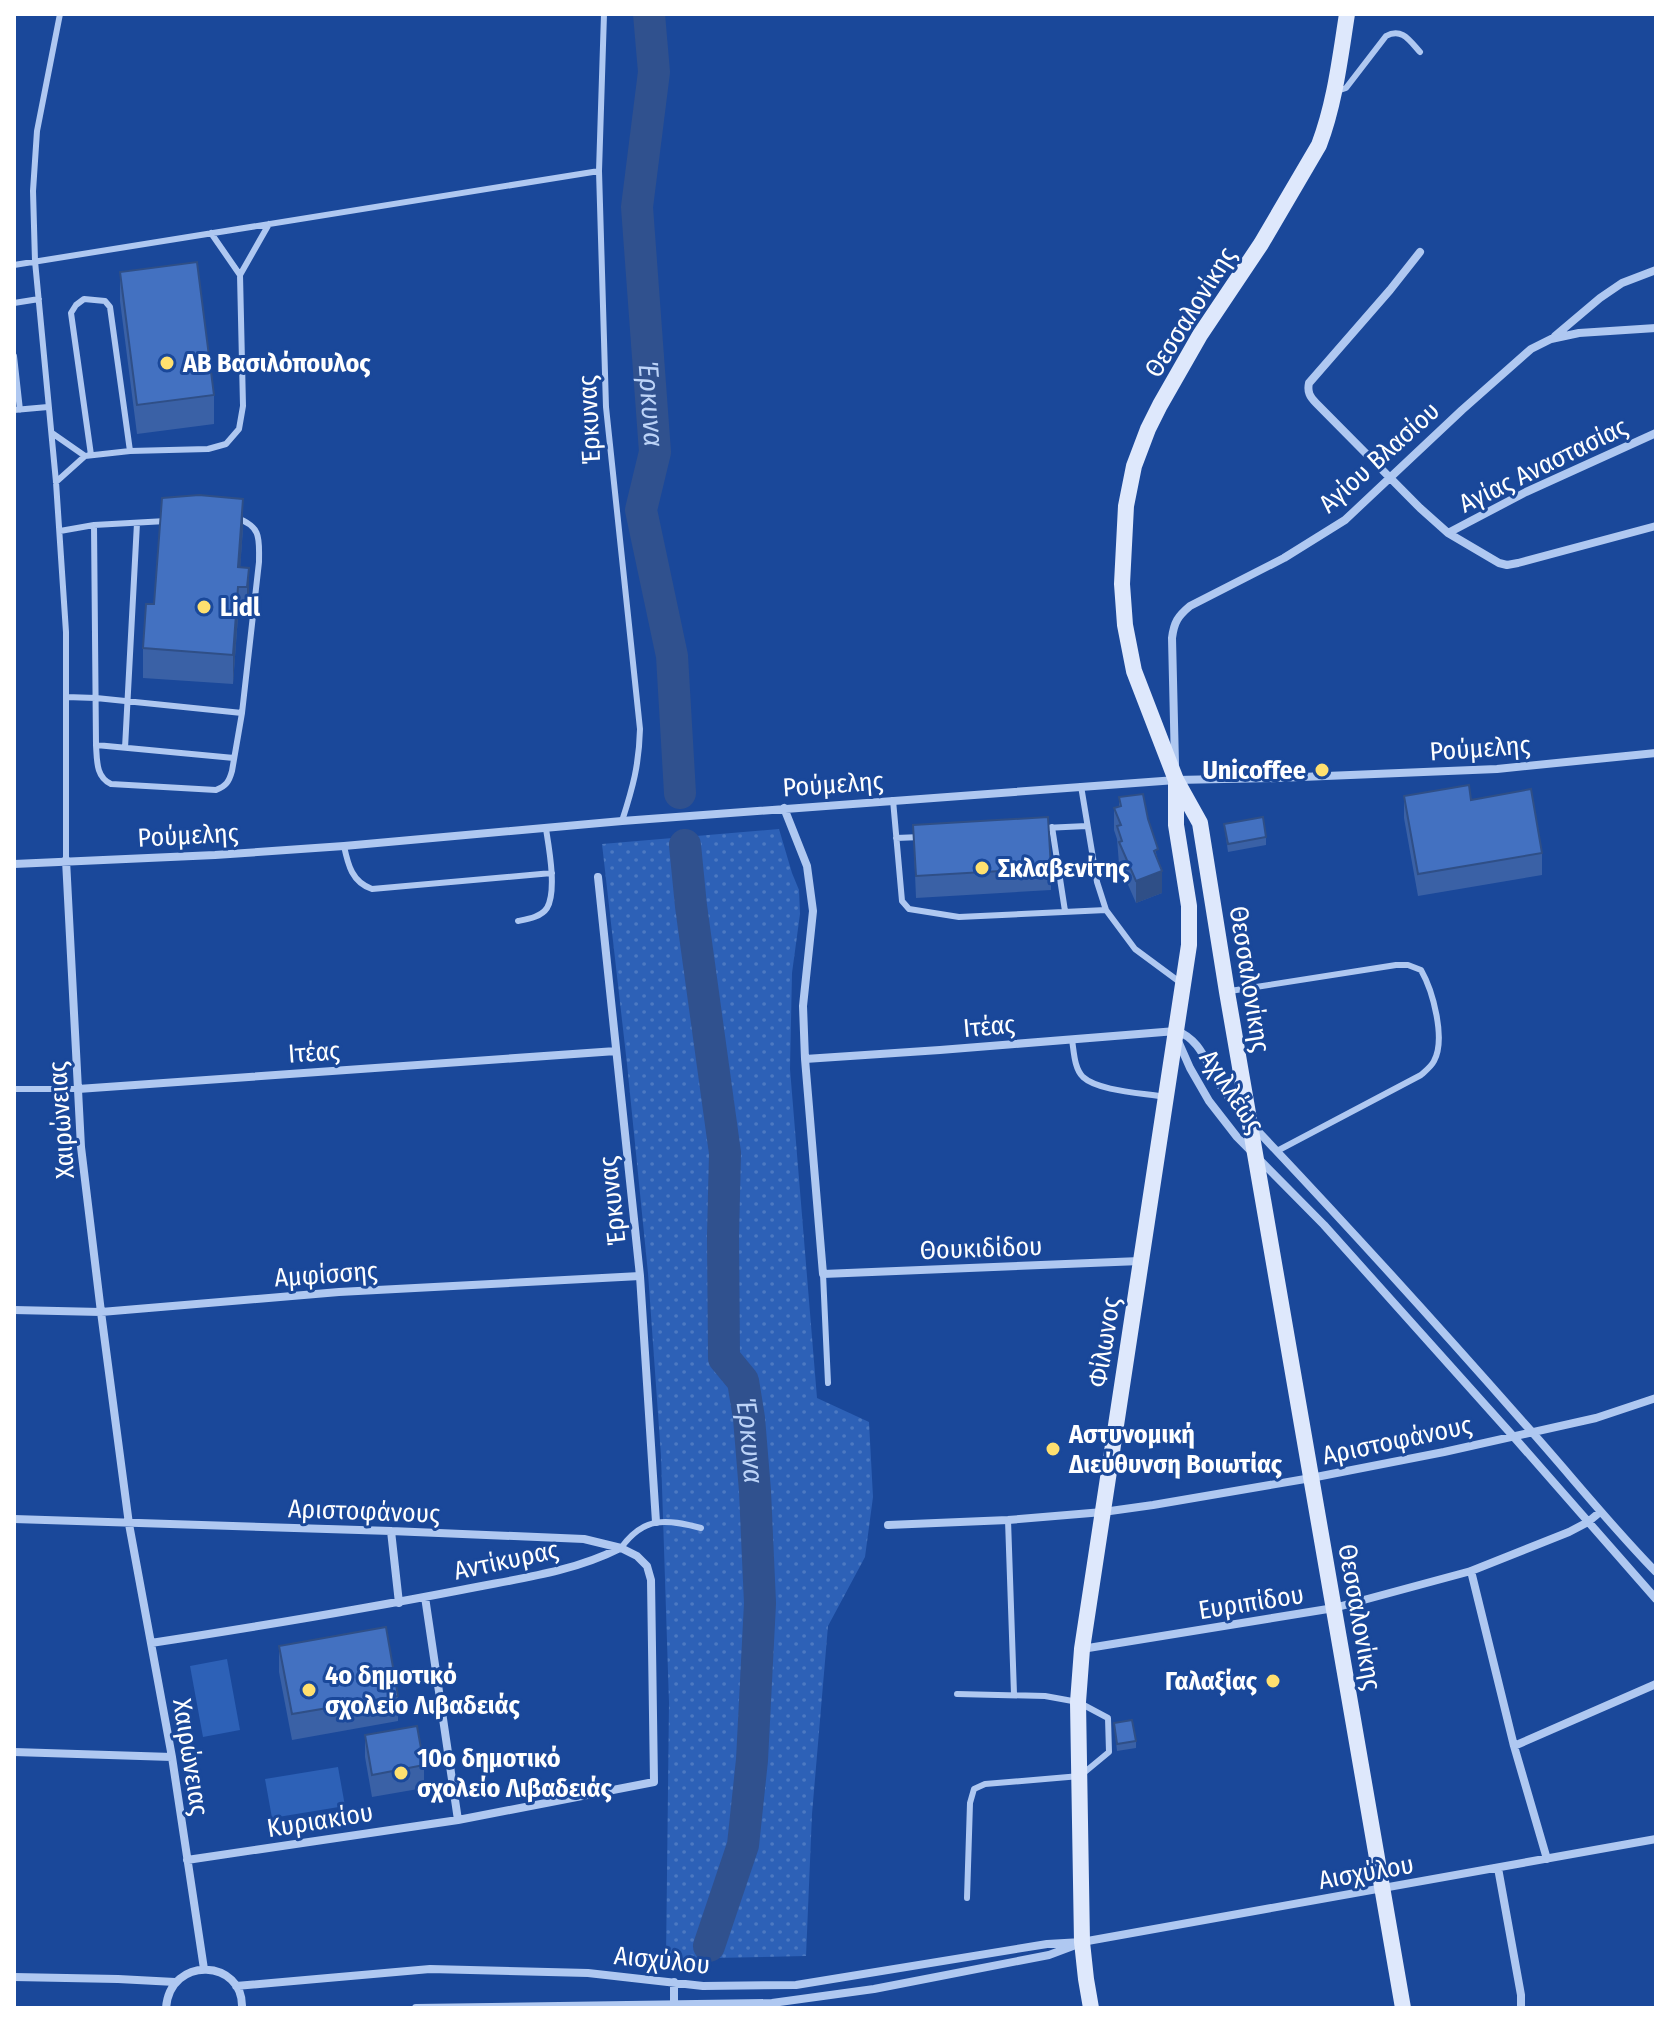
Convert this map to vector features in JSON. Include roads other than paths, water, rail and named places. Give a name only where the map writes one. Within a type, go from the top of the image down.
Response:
[{"type":"main road","name":"Θεσσαλονίκης","points":[[1347,14],[1326,128],[1314,156],[1177,375],[1148,429],[1134,466],[1126,506],[1122,584],[1125,625],[1134,671],[1176,780],[1200,823],[1403,2008]]},
{"type":"main road","name":"Φίλωνος","points":[[1091,2008],[1082,1942],[1078,1702],[1082,1649],[1189,945],[1187,888],[1176,825],[1176,780]]},
{"type":"street","points":[[1420,252],[1309,383],[1310,397],[1448,533],[1499,563],[1518,563],[1656,526]]},
{"type":"street","points":[[1551,339],[1622,283],[1656,270]]},
{"type":"street","name":"Αγίου Βλασίου","points":[[1176,780],[1172,638],[1179,615],[1190,606],[1284,558],[1345,520],[1531,349],[1551,339],[1579,333],[1656,328]]},
{"type":"street","name":"Αγίας Αναστασίας","points":[[1448,533],[1526,492],[1656,433]]},
{"type":"street","name":"Ρούμελης","points":[[14,864],[344,846],[1081,786],[1497,769],[1656,753]]},
{"type":"street","points":[[784,808],[807,866],[813,911],[803,1006],[823,1274]]},
{"type":"street","name":"Χαιρώνειας","points":[[66,860],[81,1147],[101,1312],[129,1524],[172,1757],[204,1969]]},
{"type":"street","name":"Έρκυνας","points":[[598,877],[640,1276],[656,1522]]},
{"type":"street","name":"Ιτέας","points":[[805,1059],[1176,1031]]},
{"type":"street","name":"Αχιλλέως","points":[[1176,1031],[1192,1038],[1221,1088],[1249,1122],[1656,1572]]},
{"type":"street","name":"Αχιλλέως","points":[[1176,1031],[1182,1052],[1224,1122],[1324,1225],[1656,1599]]},
{"type":"street","name":"Ιτέας","points":[[78,1089],[616,1051]]},
{"type":"street","name":"Θουκιδίδου","points":[[823,1274],[1141,1261]]},
{"type":"street","name":"Αμφίσσης","points":[[14,1310],[101,1312],[339,1292],[640,1276]]},
{"type":"street","name":"Αριστοφάνους","points":[[888,1525],[1103,1512],[1311,1478],[1533,1433],[1596,1418],[1656,1398]]},
{"type":"street","name":"Ευριπίδου","points":[[1082,1649],[1334,1608],[1471,1571],[1569,1532],[1600,1512]]},
{"type":"street","name":"Αριστοφάνους","points":[[14,1519],[584,1539],[621,1548]]},
{"type":"street","points":[[391,1531],[399,1603]]},
{"type":"street","name":"Αντίκυρας","points":[[151,1643],[399,1603],[558,1571],[596,1560],[621,1548]]},
{"type":"street","name":"Κυριακίου","points":[[187,1860],[458,1820],[654,1782],[651,1580],[647,1566],[637,1556],[621,1548]]},
{"type":"street","points":[[1471,1571],[1514,1746],[1547,1859]]},
{"type":"street","points":[[425,1597],[458,1820]]},
{"type":"street","points":[[1514,1746],[1656,1684]]},
{"type":"street","points":[[14,1752],[172,1757]]},
{"type":"street","name":"Αισχύλου","points":[[236,1986],[430,1969],[588,1973],[729,1987],[796,1985],[1047,1944],[1082,1942],[1656,1839]]},
{"type":"street","points":[[1498,1868],[1521,2008]]},
{"type":"street","name":"Αισχύλου","points":[[416,2008],[772,2003],[858,1992],[1049,1955],[1082,1942]]},
{"type":"street","points":[[166,2008],[167,1996],[175,1982],[188,1972],[204,1969],[216,1971],[236,1986],[242,2008]]},
{"type":"street","points":[[14,1977],[175,1982]]},
{"type":"street","points":[[674,1982],[674,2006]]},
{"type":"lane","name":"Χαιρώνειας","points":[[60,14],[37,131],[33,191],[35,261],[56,482],[66,632],[66,860]]},
{"type":"lane","name":"Έρκυνας","points":[[604,14],[599,171],[606,407],[640,729],[639,760],[622,821]]},
{"type":"lane","points":[[1334,92],[1346,88],[1386,36],[1392,33],[1400,32],[1420,52]]},
{"type":"lane","points":[[14,265],[599,171]]},
{"type":"lane","points":[[56,482],[88,455],[208,449],[226,444],[239,429],[243,406],[240,275],[269,224]]},
{"type":"lane","points":[[211,233],[240,275]]},
{"type":"lane","points":[[14,303],[39,299]]},
{"type":"lane","points":[[88,455],[71,313],[84,299],[105,301],[110,307],[130,451]]},
{"type":"lane","points":[[14,356],[17,410],[48,407]]},
{"type":"lane","points":[[51,432],[88,455]]},
{"type":"lane","points":[[94,525],[96,745],[100,775],[111,784],[216,790],[224,787],[229,780],[234,758],[259,562],[256,529],[249,523],[226,517]]},
{"type":"lane","points":[[60,531],[94,525],[181,520]]},
{"type":"lane","points":[[125,748],[137,523]]},
{"type":"lane","points":[[66,697],[242,713]]},
{"type":"lane","points":[[96,745],[234,758]]},
{"type":"lane","points":[[1081,786],[1097,882],[1106,910],[1135,949],[1183,984]]},
{"type":"lane","points":[[893,800],[902,901],[909,909],[959,917],[1106,910]]},
{"type":"lane","points":[[1036,829],[1087,826]]},
{"type":"lane","points":[[1052,827],[1065,911]]},
{"type":"lane","points":[[518,921],[536,917],[547,909],[552,873],[546,829]]},
{"type":"lane","points":[[896,838],[927,836]]},
{"type":"lane","points":[[344,846],[353,875],[372,889],[552,873]]},
{"type":"lane","points":[[1227,992],[1396,965],[1421,970],[1429,984],[1439,1037],[1438,1051],[1432,1064],[1421,1075],[1277,1151]]},
{"type":"lane","points":[[1072,1040],[1078,1069],[1097,1085],[1166,1097]]},
{"type":"lane","name":"Ιτέας","points":[[14,1089],[78,1089]]},
{"type":"lane","points":[[823,1274],[828,1383]]},
{"type":"lane","points":[[1008,1520],[1014,1694]]},
{"type":"lane","points":[[621,1548],[631,1534],[656,1522],[682,1523],[701,1528]]},
{"type":"lane","points":[[957,1694],[1045,1696],[1078,1702],[1108,1718],[1109,1752],[1080,1776],[985,1784],[974,1789],[970,1803],[967,1898]]},
{"type":"waterway","name":"Έρκυνα","points":[[649,14],[654,72],[637,207],[655,452],[641,510],[672,656],[680,793]]},
{"type":"waterway","name":"Έρκυνα","points":[[685,845],[725,1153],[724,1358],[743,1381],[749,1418],[760,1603],[752,1760],[743,1845],[709,1946]]},
{"type":"place","name":"ΑΒ Βασιλόπουλος","points":[[167,363]]},
{"type":"place","name":"Lidl","points":[[204,607]]},
{"type":"place","name":"Unicoffee","points":[[1322,770]]},
{"type":"place","name":"Σκλαβενίτης","points":[[982,868]]},
{"type":"place","name":"Αστυνομική Διεύθυνση Βοιωτίας","points":[[1053,1449]]},
{"type":"place","name":"Γαλαξίας","points":[[1273,1681]]},
{"type":"place","name":"4ο δημοτικό σχολείο Λιβαδειάς","points":[[309,1690]]},
{"type":"place","name":"10ο δημοτικό σχολείο Λιβαδειάς","points":[[401,1773]]}]
